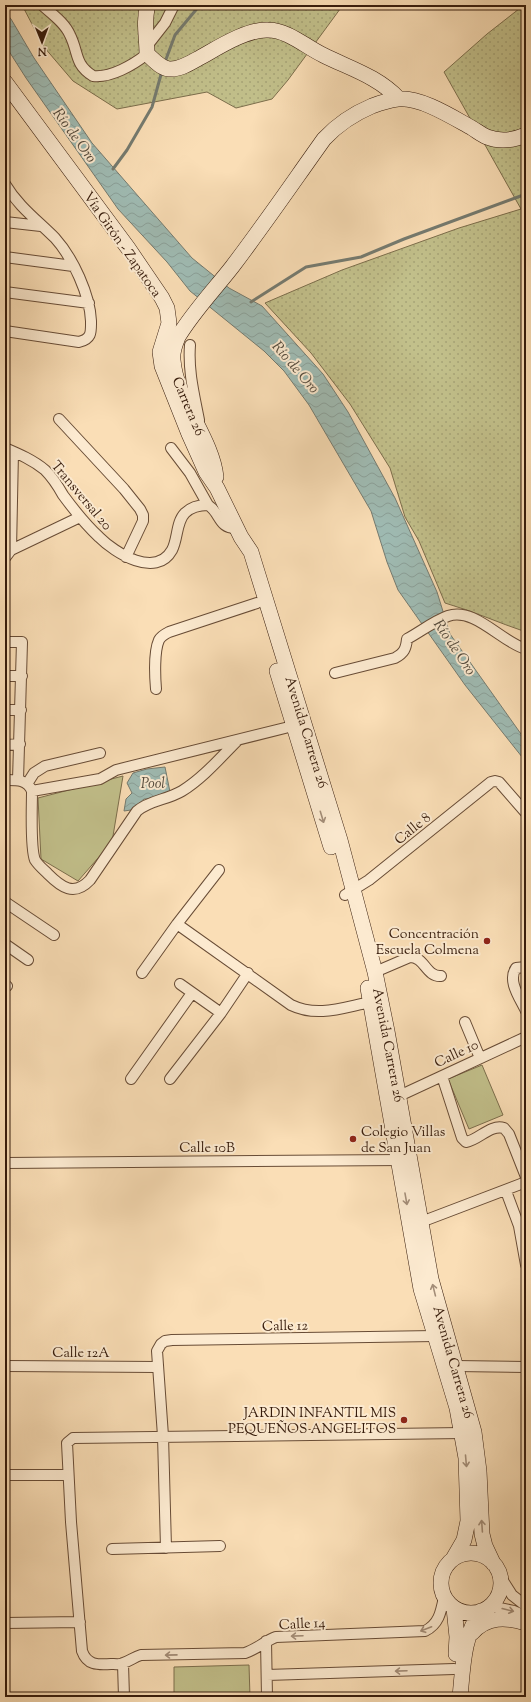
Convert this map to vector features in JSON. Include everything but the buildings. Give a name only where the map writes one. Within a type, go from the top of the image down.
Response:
[{"type":"main road","points":[[148,5],[145,29],[147,50],[164,67],[191,63],[232,40],[260,30],[270,30],[286,34],[323,55],[368,75],[388,88],[399,99],[424,104],[456,119],[486,137],[499,140],[526,135]]},
{"type":"main road","name":"Vía Girón - Zapatoca","points":[[5,82],[128,248],[162,298],[169,316],[169,323],[160,352],[162,366],[206,472],[217,488]]},
{"type":"main road","name":"Carrera 26","points":[[217,488],[215,469],[174,370],[174,347],[186,325],[232,266],[324,139],[336,126],[358,112],[385,102],[399,99]]},
{"type":"main road","name":"Avenida Carrera 26","points":[[217,488],[239,533],[251,552],[349,892],[404,1160],[421,1222],[435,1295],[474,1432],[479,1471],[482,1534],[485,1546],[496,1569]]},
{"type":"main road","name":"Avenida Carrera 26","points":[[239,533],[242,553],[293,726],[375,972],[399,1096],[404,1160],[421,1289],[463,1433],[468,1484],[468,1521],[464,1540],[453,1559]]},
{"type":"main road","points":[[450,1697],[458,1637],[449,1603],[441,1587],[441,1576],[444,1569],[453,1559],[460,1555],[474,1553],[488,1558],[496,1569],[500,1589],[494,1601],[475,1619],[467,1639],[460,1697]]},
{"type":"main road","points":[[449,1603],[467,1613],[486,1609]]},
{"type":"main road","points":[[467,1639],[476,1628],[490,1620],[500,1618],[526,1623]]},
{"type":"street","points":[[42,5],[63,23],[70,34],[79,64],[93,76],[106,76],[136,62],[147,50],[165,23],[174,5]]},
{"type":"street","points":[[5,331],[72,341],[86,340],[90,336],[91,330],[89,304],[64,248],[6,189]]},
{"type":"street","points":[[5,222],[41,226]]},
{"type":"street","points":[[5,257],[73,266]]},
{"type":"street","points":[[5,292],[89,304]]},
{"type":"street","points":[[190,345],[189,360],[192,387],[203,438]]},
{"type":"street","points":[[59,420],[124,489],[143,515],[126,557]]},
{"type":"street","points":[[171,448],[190,473],[208,505],[214,509],[225,526],[239,533]]},
{"type":"street","points":[[9,450],[8,554],[80,517]]},
{"type":"street","name":"Transversal 20","points":[[9,450],[29,459],[45,471],[80,517],[99,538],[126,557],[143,562],[163,560],[172,549],[184,513],[193,507],[208,505]]},
{"type":"street","points":[[156,689],[155,671],[159,641],[163,636],[168,632],[257,603]]},
{"type":"street","points":[[335,673],[395,658],[402,654],[406,648],[407,639],[449,616],[475,618],[509,641],[526,649]]},
{"type":"street","points":[[5,642],[22,642],[20,744],[35,860],[41,868],[62,887],[70,889],[79,888],[86,885],[137,811],[143,806],[180,792],[191,785],[237,741]]},
{"type":"street","points":[[5,676],[22,676]]},
{"type":"street","points":[[5,710],[21,710]]},
{"type":"street","points":[[5,780],[26,785],[100,779],[116,770],[293,726]]},
{"type":"street","points":[[5,744],[20,744]]},
{"type":"street","points":[[26,785],[34,773],[45,766],[100,754]]},
{"type":"street","name":"Calle 8","points":[[349,892],[369,880],[486,786],[495,781],[499,782],[526,813]]},
{"type":"street","points":[[142,973],[177,924],[219,870]]},
{"type":"street","points":[[5,902],[54,935]]},
{"type":"street","points":[[177,924],[291,1005],[302,1010],[314,1012],[327,1011],[371,1002]]},
{"type":"street","points":[[5,944],[28,960]]},
{"type":"street","points":[[375,972],[410,957],[416,957],[430,974],[441,976]]},
{"type":"street","points":[[526,967],[516,968],[512,973],[513,981],[526,1011]]},
{"type":"street","points":[[170,1079],[221,1013],[248,974]]},
{"type":"street","points":[[180,984],[192,994],[221,1013]]},
{"type":"street","points":[[131,1079],[192,994]]},
{"type":"street","points":[[465,1022],[480,1058]]},
{"type":"street","name":"Calle 10","points":[[399,1096],[526,1037]]},
{"type":"street","points":[[442,1076],[462,1138],[466,1142],[471,1141],[496,1127],[504,1128],[509,1134],[526,1177]]},
{"type":"street","name":"Calle 10B","points":[[5,1163],[404,1160]]},
{"type":"street","points":[[421,1222],[506,1191],[526,1182]]},
{"type":"street","points":[[506,1191],[519,1226],[526,1265]]},
{"type":"street","name":"Calle 12","points":[[157,1366],[157,1351],[161,1344],[172,1340],[435,1336]]},
{"type":"street","name":"Calle 12A","points":[[5,1366],[157,1366]]},
{"type":"street","points":[[157,1366],[162,1436],[166,1548]]},
{"type":"street","points":[[456,1366],[526,1368]]},
{"type":"street","points":[[5,1623],[80,1622],[68,1475],[68,1443],[73,1438],[463,1433]]},
{"type":"street","points":[[5,1475],[68,1475]]},
{"type":"street","points":[[112,1549],[220,1546]]},
{"type":"street","points":[[496,1569],[512,1595],[526,1606]]},
{"type":"street","name":"Calle 14","points":[[80,1622],[82,1651],[84,1658],[89,1663],[96,1665],[123,1664],[133,1657],[141,1655],[245,1653],[254,1650],[266,1641],[276,1637],[425,1631],[432,1627],[449,1603]]},
{"type":"street","points":[[486,1609],[514,1611],[526,1616]]},
{"type":"street","points":[[266,1641],[267,1697]]},
{"type":"street","points":[[123,1664],[124,1697]]},
{"type":"street","points":[[267,1675],[454,1669]]},
{"type":"shaded area","points":[[22,5],[343,5],[288,80],[272,99],[236,108],[207,92],[117,109],[73,81],[44,47]]},
{"type":"shaded area","points":[[526,5],[526,632],[445,603],[419,541],[405,517],[390,468],[350,404],[311,353],[265,303],[342,270],[459,228],[521,209],[444,72],[487,34]]},
{"type":"shaded area","points":[[123,776],[112,842],[78,881],[41,859],[38,798]]},
{"type":"shaded area","points":[[482,1065],[503,1115],[469,1129],[448,1079]]},
{"type":"shaded area","points":[[249,1665],[250,1697],[174,1697],[174,1667]]},
{"type":"water","name":"Río de Oro","points":[[5,12],[11,19],[34,58],[92,143],[192,258],[229,288],[262,306],[323,374],[348,412],[395,498],[437,592],[450,634],[526,741],[526,762],[465,685],[398,590],[387,562],[371,511],[309,405],[284,371],[264,351],[190,291],[167,262],[118,209],[26,78],[5,45]]},
{"type":"water","name":"Pool","points":[[165,767],[170,792],[159,798],[144,799],[131,810],[124,811],[126,799],[132,793],[127,783],[133,773],[147,769]]},
{"type":"waterway","points":[[165,62],[175,35],[200,5]]},
{"type":"waterway","points":[[113,169],[127,150],[152,107],[162,71]]},
{"type":"waterway","points":[[251,302],[306,267],[361,257],[404,239],[526,194]]},
{"type":"place","name":"Concentración Escuela Colmena","points":[[487,941]]},
{"type":"place","name":"Colegio Villas de San Juan","points":[[353,1139]]},
{"type":"place","name":"JARDIN INFANTIL MIS PEQUEÑOS ANGELITOS","points":[[404,1420]]}]
